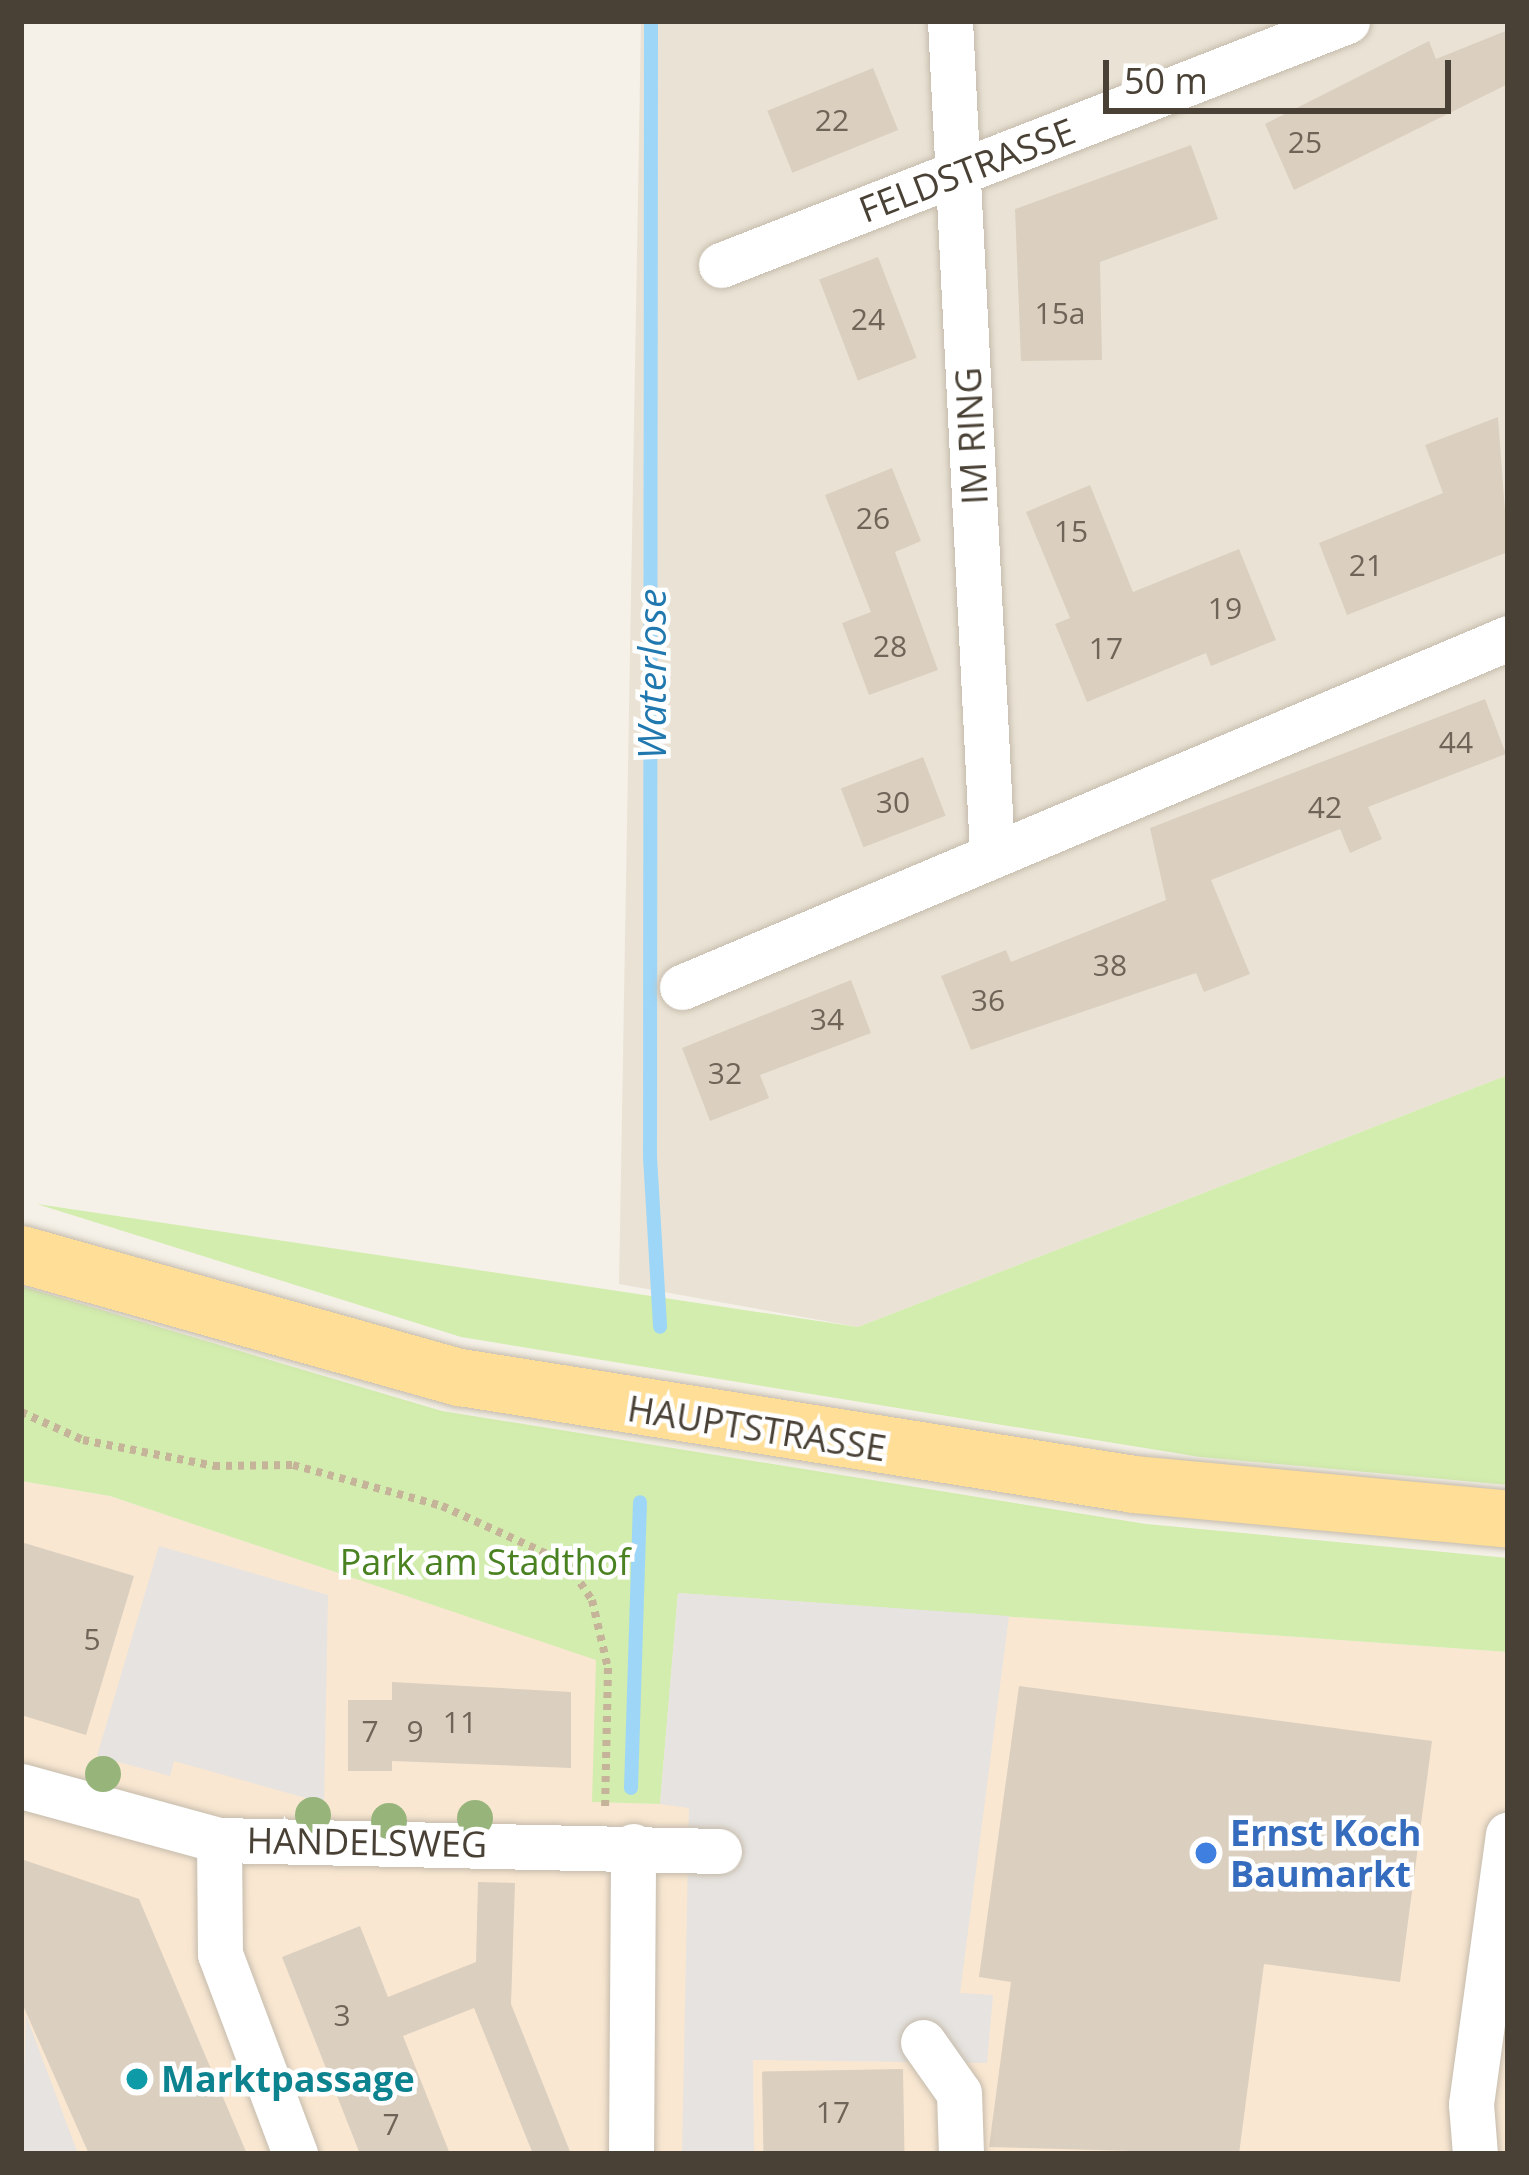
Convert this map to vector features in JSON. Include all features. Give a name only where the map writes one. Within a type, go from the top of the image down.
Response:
[{"type":"main road","name":"HAUPTSTRASSE","points":[[21,1254],[460,1377],[1114,1481],[1508,1520]]},
{"type":"street","name":"IM RING","points":[[950,21],[992,852]]},
{"type":"street","name":"FELDSTRASSE","points":[[721,265],[1346,21]]},
{"type":"street","points":[[682,987],[992,852],[1508,638]]},
{"type":"street","name":"HANDELSWEG","points":[[21,1786],[219,1840],[619,1845],[719,1851]]},
{"type":"street","points":[[1475,2154],[1472,2104],[1508,1835]]},
{"type":"street","points":[[219,1840],[220,1954],[295,2154]]},
{"type":"street","points":[[619,1845],[631,2154]]},
{"type":"street","points":[[922,2042],[959,2093],[961,2154]]},
{"type":"path","points":[[21,1412],[83,1440],[214,1466],[293,1465],[442,1506],[567,1564],[592,1600],[608,1668],[619,1845]]},
{"type":"shaded area","points":[[641,21],[1508,21],[1508,1075],[858,1327],[619,1284]]},
{"type":"shaded area","points":[[21,1481],[110,1496],[597,1660],[593,1802],[660,1804],[678,1593],[1508,1652],[1508,2154],[21,2154]]},
{"type":"shaded area","points":[[159,1546],[328,1595],[324,1803],[174,1761],[170,1776],[97,1756]]},
{"type":"shaded area","points":[[678,1593],[1009,1616],[960,1993],[993,1995],[987,2063],[753,2060],[754,2154],[682,2154],[689,1808],[660,1804]]},
{"type":"shaded area","points":[[26,2015],[78,2154],[21,2154]]},
{"type":"green space","points":[[1508,1075],[1508,1485],[1200,1457],[461,1337],[37,1204],[858,1327]]},
{"type":"green space","name":"Park am Stadthof","points":[[21,1286],[442,1411],[1146,1524],[1508,1558],[1508,1652],[678,1593],[660,1804],[592,1802],[596,1660],[110,1496],[21,1481]]},
{"type":"building","points":[[1508,30],[1508,84],[1294,190],[1265,124],[1429,41],[1436,59]]},
{"type":"building","points":[[873,68],[898,130],[792,173],[767,111]]},
{"type":"building","points":[[1191,145],[1218,219],[1100,262],[1102,360],[1021,361],[1015,209]]},
{"type":"building","points":[[878,257],[917,358],[858,380],[819,280]]},
{"type":"building","points":[[1498,417],[1508,552],[1347,615],[1319,543],[1443,493],[1425,445]]},
{"type":"building","points":[[892,468],[921,541],[895,552],[938,670],[869,695],[842,623],[871,612],[825,495]]},
{"type":"building","points":[[1090,485],[1133,592],[1239,549],[1276,640],[1211,666],[1206,653],[1087,702],[1055,624],[1070,618],[1026,512]]},
{"type":"building","points":[[1485,699],[1506,754],[1368,807],[1382,839],[1350,853],[1340,829],[1211,880],[1250,974],[1204,992],[1196,973],[971,1050],[941,976],[1006,950],[1011,962],[1166,900],[1150,828]]},
{"type":"building","points":[[923,757],[946,816],[863,847],[841,789]]},
{"type":"building","points":[[851,980],[871,1033],[760,1075],[769,1098],[710,1121],[682,1048]]},
{"type":"building","points":[[21,1542],[134,1576],[86,1735],[21,1715]]},
{"type":"building","points":[[392,1682],[571,1692],[571,1768],[392,1761],[392,1771],[348,1771],[348,1700],[392,1700]]},
{"type":"building","name":"Ernst Koch Baumarkt","points":[[1019,1686],[1432,1741],[1400,1982],[1264,1964],[1239,2154],[989,2147],[1011,1982],[979,1977]]},
{"type":"building","name":"Marktpassage","points":[[21,1859],[139,1899],[247,2154],[89,2154],[21,2001]]},
{"type":"building","points":[[478,1882],[515,1883],[511,2004],[571,2154],[533,2154],[474,2008],[403,2036],[450,2154],[360,2154],[282,1957],[360,1926],[388,1997],[476,1962]]},
{"type":"building","points":[[903,2069],[904,2154],[763,2154],[762,2071]]},
{"type":"waterway","name":"Waterlose","points":[[651,21],[650,1157],[660,1327]]},
{"type":"waterway","name":"Waterlose","points":[[631,1788],[640,1502]]},
{"type":"place","name":"Ernst Koch Baumarkt","points":[[1206,1853]]},
{"type":"place","name":"Marktpassage","points":[[137,2079]]}]
